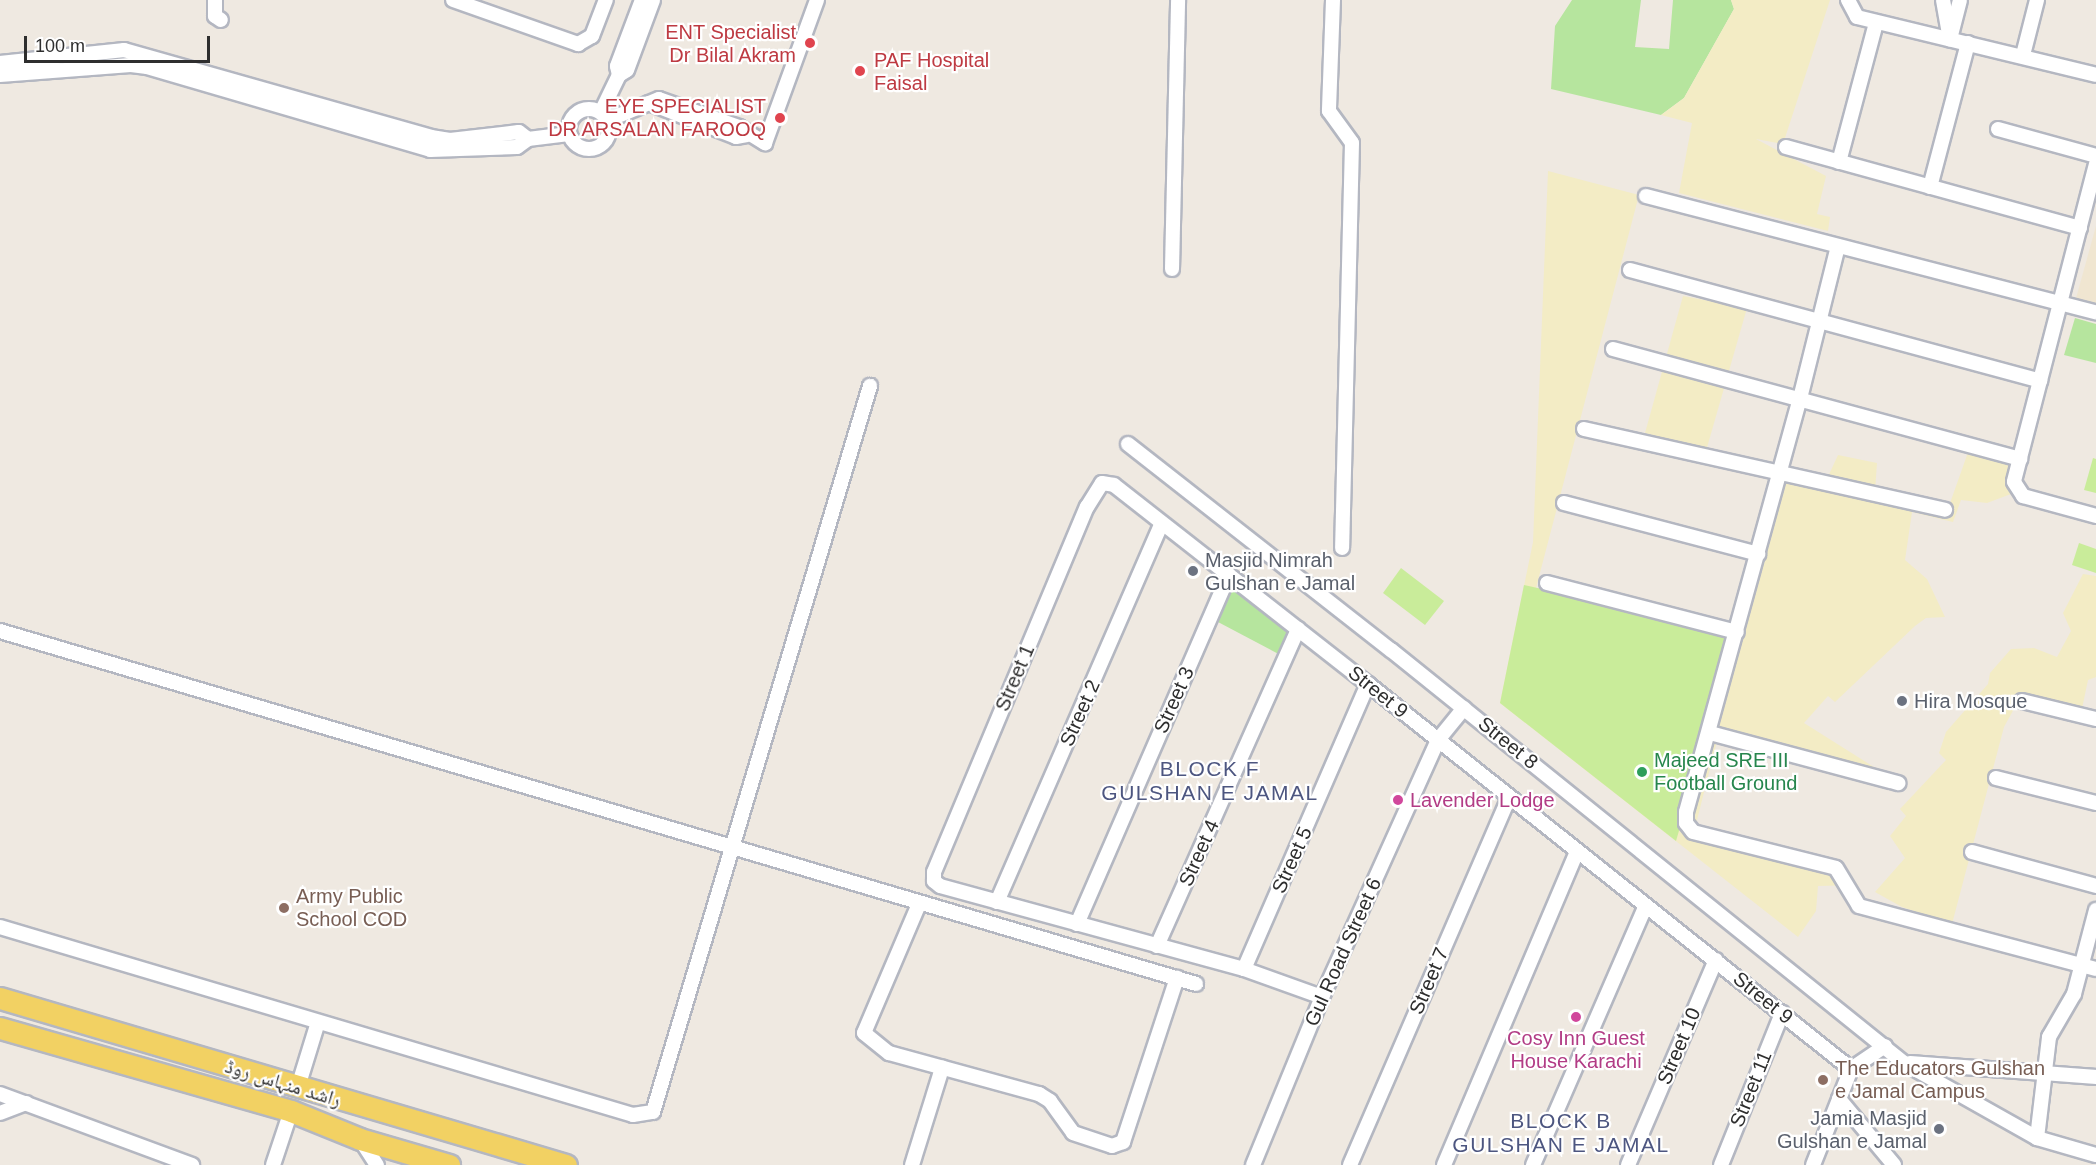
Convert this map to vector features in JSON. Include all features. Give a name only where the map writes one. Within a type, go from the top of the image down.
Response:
[{"type":"main road","name":"راشد منہاس روڈ","points":[[0,998],[566,1165]]},
{"type":"main road","name":"راشد منہاس روڈ","points":[[0,1028],[291,1111],[360,1139],[449,1165]]},
{"type":"street","points":[[215,0],[215,16],[221,20]]},
{"type":"street","points":[[453,0],[578,44],[592,36],[606,0]]},
{"type":"street","points":[[642,0],[617,66],[619,75],[604,116],[608,139],[592,150],[574,143],[569,134],[569,124],[582,110],[604,116],[649,103],[736,137],[747,135],[765,143],[817,0]]},
{"type":"street","points":[[619,75],[627,70],[653,0]]},
{"type":"street","points":[[1172,269],[1178,0]]},
{"type":"street","points":[[1333,0],[1329,111],[1352,143],[1342,548]]},
{"type":"street","points":[[1848,0],[1857,17],[1876,23],[2023,55],[2096,75]]},
{"type":"street","points":[[1943,0],[1950,39]]},
{"type":"street","points":[[1950,39],[1960,0]]},
{"type":"street","points":[[2023,55],[2037,0]]},
{"type":"street","points":[[1839,162],[1876,23]]},
{"type":"street","points":[[1930,187],[1968,43]]},
{"type":"street","points":[[0,63],[124,50],[430,137],[450,140],[519,132],[528,139]]},
{"type":"street","points":[[0,75],[131,65],[430,150],[517,147],[528,139],[569,134]]},
{"type":"street","points":[[1998,129],[2096,156]]},
{"type":"street","points":[[1786,147],[2080,228]]},
{"type":"street","points":[[2096,164],[2014,482],[2024,496],[2096,516]]},
{"type":"street","points":[[1646,196],[2096,312]]},
{"type":"street","points":[[1838,246],[1780,474],[1710,733],[1686,812],[1686,823],[1694,832],[1836,868],[1859,906],[2096,969]]},
{"type":"street","points":[[1630,270],[2040,381]]},
{"type":"street","points":[[1613,349],[2020,459]]},
{"type":"street","points":[[0,927],[633,1114],[653,1112],[730,845],[870,386]]},
{"type":"street","points":[[1584,429],[1945,510]]},
{"type":"street","name":"Street 8","points":[[1128,444],[1464,708],[1904,1063],[2037,1138],[2096,1155]]},
{"type":"street","name":"Street 9","points":[[1107,481],[1299,629],[1851,1069]]},
{"type":"street","name":"Street 1","points":[[997,902],[940,886],[934,881],[934,872],[1087,507],[1102,483],[1107,481]]},
{"type":"street","points":[[1564,503],[1758,554]]},
{"type":"street","name":"Street 2","points":[[997,902],[1162,523]]},
{"type":"street","name":"Street 3","points":[[1077,924],[1229,575]]},
{"type":"street","points":[[1547,583],[1737,632]]},
{"type":"street","name":"Street 4","points":[[1157,945],[1299,629]]},
{"type":"street","points":[[0,631],[1196,984]]},
{"type":"street","name":"Street 5","points":[[1244,969],[1368,684]]},
{"type":"street","points":[[2022,701],[2096,719]]},
{"type":"street","name":"Gul Road Street 6","points":[[1252,1165],[1322,997],[1438,740],[1464,708]]},
{"type":"street","points":[[1710,733],[1898,783]]},
{"type":"street","points":[[1996,778],[2096,803]]},
{"type":"street","name":"Street 7","points":[[1350,1165],[1509,797]]},
{"type":"street","points":[[1444,1165],[1577,852]]},
{"type":"street","points":[[1972,852],[2096,886]]},
{"type":"street","points":[[997,902],[1244,969],[1322,997]]},
{"type":"street","points":[[919,904],[864,1033],[889,1053],[1038,1094],[1050,1101],[1073,1133],[1112,1146],[1123,1142],[1177,978]]},
{"type":"street","points":[[1533,1165],[1646,905]]},
{"type":"street","points":[[2037,1138],[2043,1072],[2049,1037],[2074,994],[2096,910]]},
{"type":"street","name":"Street 10","points":[[1628,1165],[1716,960]]},
{"type":"street","name":"Street 11","points":[[1720,1165],[1782,1013]]},
{"type":"street","points":[[298,1087],[318,1022]]},
{"type":"street","points":[[1826,1165],[1815,1159],[1851,1069],[1885,1046]]},
{"type":"street","points":[[1904,1063],[2096,1077]]},
{"type":"street","points":[[912,1165],[942,1068]]},
{"type":"street","points":[[0,1094],[192,1165]]},
{"type":"street","points":[[1839,1099],[1894,1165]]},
{"type":"street","points":[[0,1113],[27,1103]]},
{"type":"street","points":[[273,1165],[291,1111]]},
{"type":"street","points":[[360,1139],[377,1165]]},
{"type":"shaded area","points":[[2096,226],[2096,307],[2075,302]]},
{"type":"green space","points":[[1572,0],[1641,0],[1635,47],[1669,49],[1673,0],[1731,0],[1734,9],[1684,98],[1661,115],[1551,89],[1555,26]]},
{"type":"green space","points":[[2075,318],[2096,324],[2096,363],[2064,355]]},
{"type":"green space","points":[[2093,458],[2096,459],[2096,493],[2084,490]]},
{"type":"green space","points":[[2079,543],[2096,549],[2096,573],[2072,565]]},
{"type":"green space","points":[[1401,568],[1444,601],[1425,625],[1383,593]]},
{"type":"green space","points":[[1236,582],[1298,629],[1286,658],[1218,622]]},
{"type":"green space","name":"Majeed SRE III Football Ground","points":[[1524,585],[1737,632],[1676,841],[1500,703]]},
{"type":"sand","points":[[1731,0],[1830,0],[1783,144],[1756,139],[1826,176],[1817,214],[1830,217],[1828,231],[1679,193],[1692,123],[1661,115],[1684,98],[1734,9]]},
{"type":"sand","points":[[1548,171],[1639,195],[1536,588],[1743,638],[1790,469],[1826,481],[1838,455],[1877,463],[1875,491],[1949,506],[1972,441],[2030,453],[2022,485],[2011,494],[1987,503],[1961,500],[1953,522],[1912,512],[1905,560],[1927,579],[1945,617],[1926,618],[1915,626],[1835,702],[1828,696],[1804,723],[1885,774],[1717,741],[1696,824],[1837,861],[1858,885],[1818,886],[1816,911],[1798,937],[1500,703],[1533,542]]},
{"type":"sand","points":[[1683,296],[1747,308],[1706,451],[1645,433]]},
{"type":"sand","points":[[2083,574],[2096,576],[2096,677],[2088,680],[2079,723],[2015,707],[2004,727],[1952,924],[1902,907],[1875,892],[1905,858],[1890,836],[1906,816],[1900,809],[1946,760],[1939,753],[1946,732],[1988,684],[1990,673],[2011,649],[2034,648],[2057,657],[2071,631],[2063,613]]},
{"type":"place","name":"ENT Specialist Dr Bilal Akram","points":[[810,43]]},
{"type":"place","name":"PAF Hospital Faisal","points":[[860,71]]},
{"type":"place","name":"EYE SPECIALIST DR ARSALAN FAROOQ","points":[[780,118]]},
{"type":"place","name":"Masjid Nimrah Gulshan e Jamal","points":[[1193,571]]},
{"type":"place","name":"Hira Mosque","points":[[1902,701]]},
{"type":"place","name":"Majeed SRE III Football Ground","points":[[1642,772]]},
{"type":"place","name":"Lavender Lodge","points":[[1398,800]]},
{"type":"place","name":"Army Public School COD","points":[[284,908]]},
{"type":"place","name":"Cosy Inn Guest House Karachi","points":[[1576,1017]]},
{"type":"place","name":"The Educators Gulshan e Jamal Campus","points":[[1823,1080]]},
{"type":"place","name":"Jamia Masjid Gulshan e Jamal","points":[[1939,1129]]},
{"type":"district","name":"BLOCK F GULSHAN E JAMAL","points":[[1210,781]]},
{"type":"district","name":"BLOCK B GULSHAN E JAMAL","points":[[1561,1133]]}]
